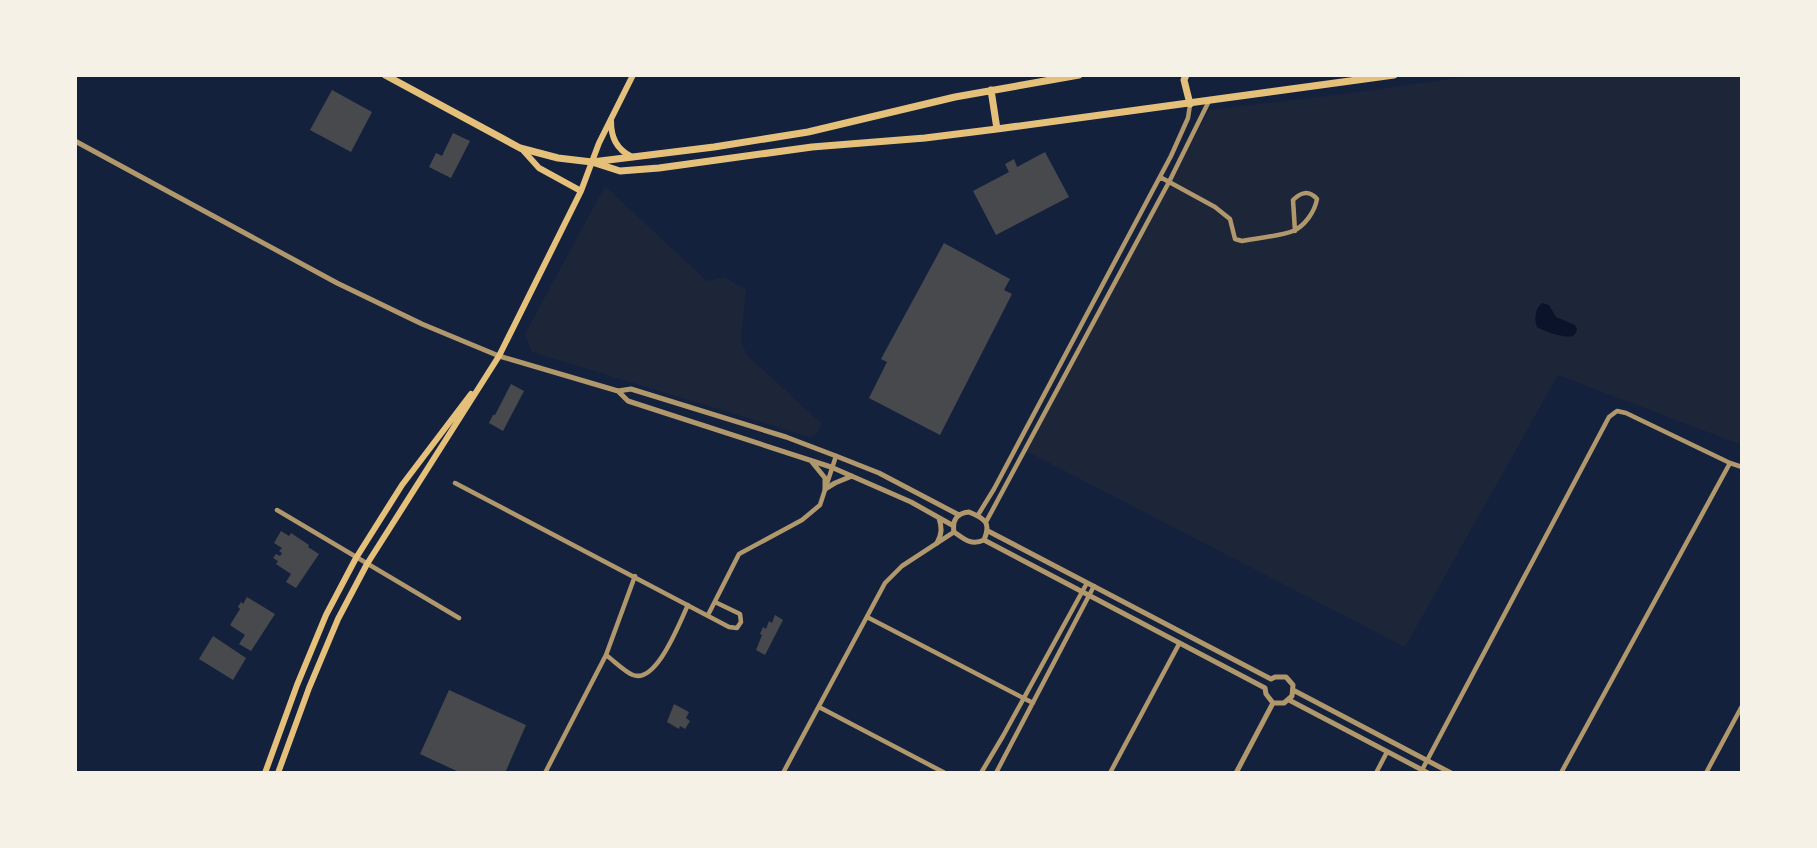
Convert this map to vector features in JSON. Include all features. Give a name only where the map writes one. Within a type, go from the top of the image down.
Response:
[{"type":"main road","points":[[385,75],[520,148],[558,158],[592,162],[620,171],[812,147],[997,129],[1394,75]]},
{"type":"main road","points":[[278,773],[338,619],[367,564],[499,356],[581,191],[633,75]]},
{"type":"main road","points":[[592,162],[808,132],[991,90],[1079,75]]},
{"type":"main road","points":[[1186,75],[1184,80],[1190,104]]},
{"type":"main road","points":[[991,90],[997,129]]},
{"type":"main road","points":[[611,119],[613,139],[620,149],[635,158]]},
{"type":"main road","points":[[520,148],[539,168],[581,191]]},
{"type":"main road","points":[[265,773],[326,615],[356,558],[402,485],[499,356]]},
{"type":"street","points":[[986,522],[1209,101]]},
{"type":"street","points":[[978,515],[1160,177],[1188,118],[1190,104]]},
{"type":"street","points":[[75,141],[337,283],[422,324],[499,356],[618,391],[631,389],[786,437],[906,487],[959,515]]},
{"type":"street","points":[[1160,177],[1215,207],[1230,219],[1235,239],[1242,241],[1295,231],[1309,218],[1315,207],[1317,200],[1314,195],[1307,192],[1298,194],[1293,200],[1295,231]]},
{"type":"street","points":[[618,391],[628,401],[806,458],[852,476],[911,502],[939,518],[953,528],[967,542],[977,543],[984,540],[988,531],[986,522],[969,512],[959,515],[953,528],[937,543],[902,566],[885,583],[783,773]]},
{"type":"street","points":[[1289,700],[1425,771],[1426,760],[1609,417],[1617,411],[1626,413],[1742,467]]},
{"type":"street","points":[[708,615],[739,554],[802,520],[820,505],[836,456]]},
{"type":"street","points":[[806,458],[816,465],[825,478],[825,489]]},
{"type":"street","points":[[1562,773],[1730,463]]},
{"type":"street","points":[[825,489],[852,476]]},
{"type":"street","points":[[455,483],[729,627],[737,628],[741,622],[740,614],[715,602]]},
{"type":"street","points":[[277,510],[459,618]]},
{"type":"street","points":[[937,543],[942,526],[939,518]]},
{"type":"street","points":[[988,531],[1271,679]]},
{"type":"street","points":[[984,540],[1265,688]]},
{"type":"street","points":[[545,773],[606,655],[635,576]]},
{"type":"street","points":[[981,773],[1087,583]]},
{"type":"street","points":[[996,773],[1094,586]]},
{"type":"street","points":[[606,655],[633,675],[643,676],[664,656],[688,605]]},
{"type":"street","points":[[867,617],[1033,703]]},
{"type":"street","points":[[1110,773],[1179,644]]},
{"type":"street","points":[[1286,677],[1293,685],[1289,700],[1284,704],[1273,703],[1266,694],[1265,688],[1271,679],[1286,677]]},
{"type":"street","points":[[1293,690],[1451,773]]},
{"type":"street","points":[[1236,773],[1273,703]]},
{"type":"street","points":[[1706,773],[1742,706]]},
{"type":"street","points":[[819,707],[945,773]]},
{"type":"street","points":[[1376,773],[1388,751]]},
{"type":"shaded area","points":[[1478,75],[1742,75],[1742,445],[1558,375],[1405,647],[1026,451],[1209,110]]},
{"type":"shaded area","points":[[605,186],[707,281],[724,277],[746,290],[741,341],[747,355],[822,424],[816,434],[810,437],[532,352],[525,334]]},
{"type":"shaded area","points":[[1542,303],[1549,305],[1556,317],[1575,325],[1575,335],[1561,336],[1537,327],[1536,314]]},
{"type":"building","points":[[332,90],[372,112],[351,152],[310,130]]},
{"type":"building","points":[[453,133],[470,141],[451,178],[429,167],[436,153],[442,156]]},
{"type":"building","points":[[1045,152],[1069,197],[996,235],[973,191],[1009,172],[1005,164],[1014,159],[1017,167]]},
{"type":"building","points":[[944,243],[1010,279],[1004,290],[1012,294],[940,435],[869,398],[887,362],[881,359]]},
{"type":"building","points":[[511,384],[524,391],[503,431],[489,423]]},
{"type":"building","points":[[281,531],[289,536],[291,533],[319,554],[296,588],[286,582],[291,574],[276,564],[278,561],[273,558],[282,553],[279,551],[282,548],[274,543]]},
{"type":"building","points":[[247,597],[275,614],[251,651],[239,644],[245,635],[230,625],[240,609],[238,607],[241,602],[243,604]]},
{"type":"building","points":[[775,615],[783,620],[765,655],[756,650],[762,635],[760,634],[769,621],[772,623]]},
{"type":"building","points":[[213,636],[246,658],[233,680],[199,659]]},
{"type":"building","points":[[449,690],[526,725],[505,773],[461,773],[420,754]]},
{"type":"building","points":[[674,704],[689,712],[686,718],[690,721],[685,729],[680,726],[679,729],[667,722]]}]
